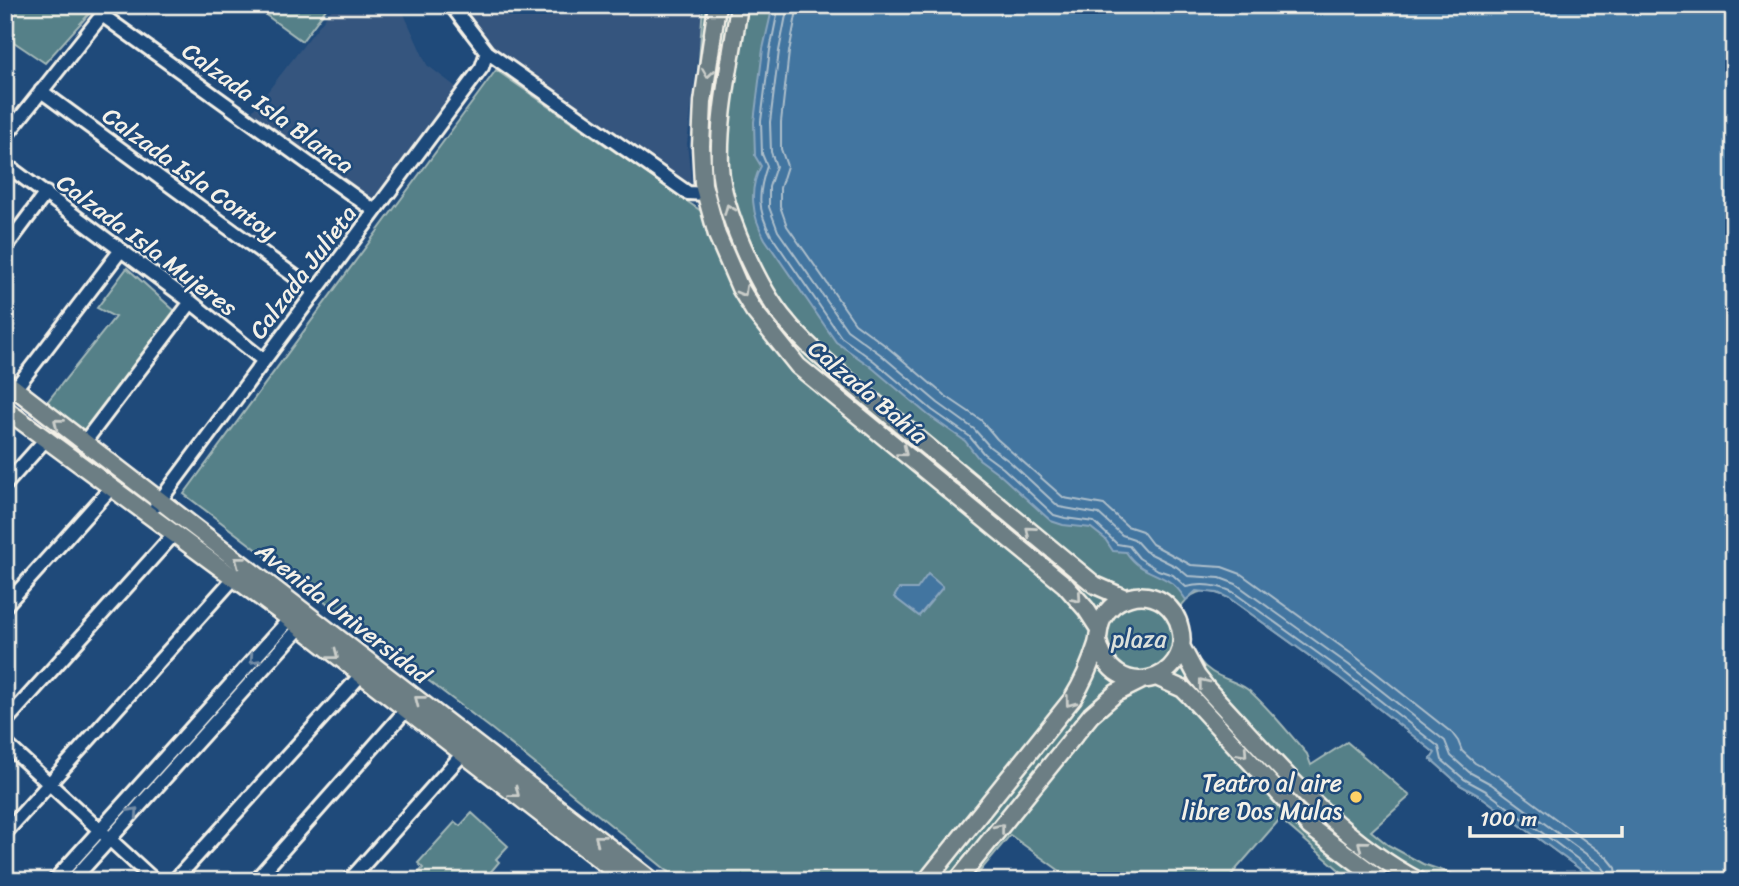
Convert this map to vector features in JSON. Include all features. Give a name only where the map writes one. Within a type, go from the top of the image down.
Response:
[{"type":"main road","points":[[717,8],[738,9]]},
{"type":"main road","name":"Calzada Bahía","points":[[717,8],[701,146],[706,194],[717,235],[740,288],[754,311],[798,366],[1065,584],[1086,608],[1098,635]]},
{"type":"main road","name":"Calzada Bahía","points":[[738,9],[723,113],[720,165],[724,196],[768,297],[786,322],[845,378],[1096,585],[1125,598]]},
{"type":"main road","name":"Avenida Universidad","points":[[10,385],[83,444],[160,500],[300,618],[468,747],[653,881]]},
{"type":"main road","name":"Avenida Universidad","points":[[5,409],[234,578],[300,618],[360,676],[468,747],[627,881]]},
{"type":"main road","points":[[926,881],[942,861],[1073,698],[1082,684],[1108,611],[1125,598],[1137,596],[1150,597],[1172,610],[1182,633],[1181,646],[1173,665],[1116,693],[1091,715],[958,880],[942,861]]},
{"type":"main road","points":[[1098,635],[1101,654],[1107,665],[1117,674],[1129,679],[1149,679],[1183,689],[1310,827],[1382,881]]},
{"type":"main road","points":[[1181,646],[1197,677],[1208,690],[1323,812],[1370,851],[1392,874],[1419,881]]},
{"type":"street","points":[[451,5],[487,52],[688,193],[706,194]]},
{"type":"street","name":"Calzada Isla Blanca","points":[[41,91],[102,15],[375,211]]},
{"type":"street","name":"Calzada Julieta","points":[[149,516],[482,67],[487,52]]},
{"type":"street","points":[[5,137],[41,91]]},
{"type":"street","name":"Calzada Isla Contoy","points":[[41,91],[315,291]]},
{"type":"street","name":"Calzada Isla Mujeres","points":[[5,164],[191,302],[263,360]]},
{"type":"street","points":[[5,248],[46,193]]},
{"type":"street","points":[[10,385],[121,250]]},
{"type":"street","points":[[83,444],[191,302]]},
{"type":"street","points":[[5,485],[46,439]]},
{"type":"street","points":[[5,606],[111,488]]},
{"type":"street","points":[[5,722],[174,534]]},
{"type":"street","points":[[5,833],[234,578]]},
{"type":"street","points":[[54,881],[300,618]]},
{"type":"street","points":[[72,881],[300,618]]},
{"type":"street","points":[[174,881],[360,676]]},
{"type":"street","points":[[255,881],[407,709]]},
{"type":"street","points":[[5,743],[155,881]]},
{"type":"street","points":[[349,881],[468,747]]},
{"type":"shaded area","points":[[335,5],[400,5],[427,65],[456,87],[372,200],[250,114]]},
{"type":"shaded area","points":[[455,5],[704,5],[687,144],[692,187],[688,189],[507,57],[484,38]]},
{"type":"green space","points":[[5,5],[97,5],[45,63],[5,36]]},
{"type":"green space","points":[[252,5],[329,5],[302,41]]},
{"type":"green space","name":"plaza","points":[[703,5],[1734,5],[1734,881],[1591,881],[1592,878],[1482,797],[1460,785],[1431,759],[1435,753],[1340,678],[1229,598],[1203,591],[1192,595],[1182,605],[1189,642],[1204,666],[1254,695],[1307,754],[1311,765],[1347,742],[1410,796],[1371,831],[1388,845],[1423,864],[1473,881],[1352,881],[1280,819],[1226,881],[1074,881],[1010,835],[972,881],[680,881],[493,730],[184,494],[496,70],[704,213],[694,132]]},
{"type":"green space","points":[[127,268],[177,313],[82,440],[44,406],[115,317],[97,308]]},
{"type":"green space","points":[[472,813],[508,846],[496,859],[499,862],[483,881],[412,881],[423,868],[418,863],[455,822],[460,826]]},
{"type":"water","points":[[773,5],[1734,5],[1734,881],[1591,881],[1592,878],[1482,797],[1460,785],[1431,759],[1435,753],[1340,678],[1229,598],[1218,593],[1196,591],[1186,600],[1172,584],[1141,567],[1126,552],[1113,551],[1105,539],[1091,528],[1051,521],[979,459],[965,441],[836,342],[765,239],[753,202],[754,184],[761,166],[755,156],[754,122],[763,49]]},
{"type":"water","points":[[928,574],[943,587],[919,616],[894,597],[899,589],[917,589]]},
{"type":"place","name":"Teatro al aire libre Dos Mulas","points":[[1356,797]]}]
